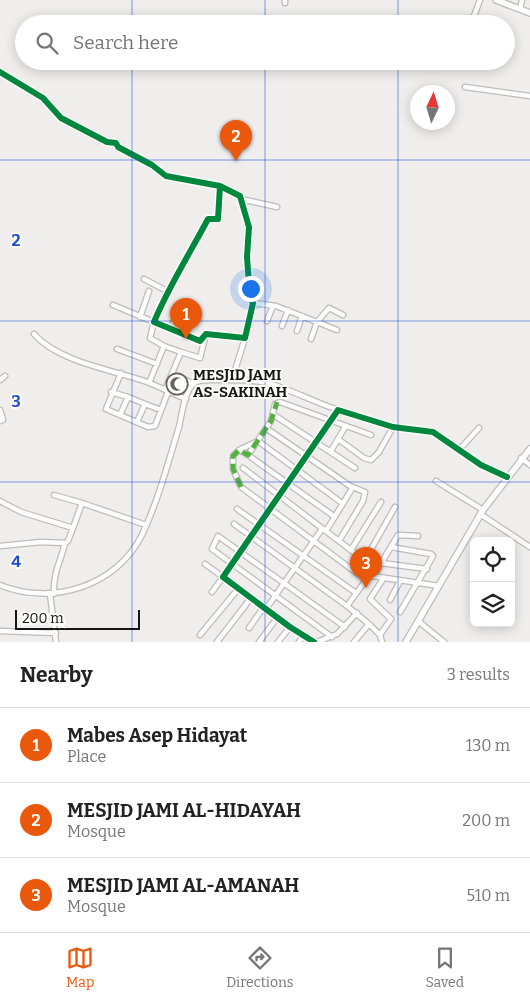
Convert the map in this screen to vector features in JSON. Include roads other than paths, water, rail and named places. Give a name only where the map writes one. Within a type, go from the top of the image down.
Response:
[{"type":"street","points":[[474,15],[480,0]]},
{"type":"street","points":[[496,0],[530,12]]},
{"type":"street","points":[[520,9],[522,0]]},
{"type":"street","points":[[0,72],[42,98],[62,118],[107,142],[116,143],[118,147],[152,165],[162,174],[220,186],[237,194],[241,199],[249,227],[247,257],[250,297],[253,303],[232,380]]},
{"type":"street","points":[[465,87],[530,96]]},
{"type":"street","points":[[206,334],[200,358],[164,346],[150,338],[154,322],[167,291],[184,267],[208,219],[218,219],[220,186]]},
{"type":"street","points":[[241,199],[277,207]]},
{"type":"street","points":[[144,279],[167,291]]},
{"type":"street","points":[[140,317],[148,292]]},
{"type":"street","points":[[253,303],[288,310],[336,330]]},
{"type":"street","points":[[113,304],[200,341],[206,334]]},
{"type":"street","points":[[267,321],[273,306]]},
{"type":"street","points":[[311,339],[317,322],[329,308],[343,315]]},
{"type":"street","points":[[282,326],[288,310]]},
{"type":"street","points":[[171,328],[177,315]]},
{"type":"street","points":[[297,331],[302,316]]},
{"type":"street","points":[[34,334],[40,341],[58,352],[149,382],[186,399]]},
{"type":"street","points":[[206,334],[245,338]]},
{"type":"street","points":[[149,382],[164,346]]},
{"type":"street","points":[[117,349],[157,364]]},
{"type":"street","points":[[121,373],[111,392],[106,409],[153,428],[181,352]]},
{"type":"street","points":[[172,374],[194,384]]},
{"type":"street","points":[[0,380],[5,376]]},
{"type":"street","points":[[0,585],[15,591],[52,594],[74,590],[111,572],[134,546],[146,525],[173,448],[186,399],[194,384],[200,380],[232,380],[270,384],[338,410],[393,427],[433,432],[481,465],[507,477]]},
{"type":"street","points":[[111,392],[161,410]]},
{"type":"street","points":[[120,415],[128,397]]},
{"type":"street","points":[[248,455],[274,415],[276,404],[280,402],[330,422],[371,435]]},
{"type":"street","points":[[137,422],[145,404]]},
{"type":"street","points":[[0,410],[3,418],[0,421]]},
{"type":"street","points":[[212,592],[252,538],[338,410]]},
{"type":"street","points":[[274,415],[354,468]]},
{"type":"street","points":[[330,451],[345,427]]},
{"type":"street","points":[[338,439],[364,458],[370,460],[379,452],[393,427]]},
{"type":"street","points":[[266,428],[307,458],[353,487],[366,492],[339,541]]},
{"type":"street","points":[[459,450],[479,428]]},
{"type":"street","points":[[258,441],[239,450],[233,456],[232,464],[242,488],[270,511],[366,580]]},
{"type":"street","points":[[258,441],[342,503]]},
{"type":"street","points":[[406,642],[481,512],[521,458],[530,449]]},
{"type":"street","points":[[239,450],[335,517]]},
{"type":"street","points":[[521,458],[530,464]]},
{"type":"street","points":[[243,468],[377,570]]},
{"type":"street","points":[[436,481],[530,547]]},
{"type":"street","points":[[249,628],[277,596],[314,541],[335,517],[353,487]]},
{"type":"street","points":[[54,495],[146,525]]},
{"type":"street","points":[[0,501],[21,512],[73,528]]},
{"type":"street","points":[[352,550],[381,502]]},
{"type":"street","points":[[56,642],[52,594],[54,575],[82,503]]},
{"type":"street","points":[[365,560],[395,507]]},
{"type":"street","points":[[237,509],[261,524],[356,593]]},
{"type":"street","points":[[234,524],[347,606],[380,635],[382,642]]},
{"type":"street","points":[[332,636],[212,549],[217,536],[219,535],[345,627]]},
{"type":"street","points":[[347,606],[366,580],[377,570],[398,535],[418,536]]},
{"type":"street","points":[[0,546],[42,542],[65,543]]},
{"type":"street","points":[[391,547],[432,554],[427,569],[400,612]]},
{"type":"street","points":[[381,563],[427,569]]},
{"type":"street","points":[[205,564],[264,609],[315,642],[332,636],[345,627],[357,614]]},
{"type":"street","points":[[372,576],[439,586]]},
{"type":"street","points":[[380,635],[391,619],[370,599],[383,579]]},
{"type":"street","points":[[390,600],[400,581]]},
{"type":"street","points":[[200,635],[238,589]]},
{"type":"street","points":[[217,642],[251,598]]},
{"type":"street","points":[[258,642],[278,618]]},
{"type":"street","points":[[418,621],[444,642]]},
{"type":"street","points":[[354,642],[369,624]]},
{"type":"street","points":[[278,642],[290,627]]},
{"type":"street","points":[[0,631],[56,633]]},
{"type":"street","points":[[299,642],[303,636]]},
{"type":"place","name":"MESJID JAMI AL-HIDAYAH","points":[[236,161]]},
{"type":"place","name":"Mabes Asep Hidayat","points":[[186,339]]},
{"type":"place","name":"MESJID JAMI AS-SAKINAH","points":[[177,384]]},
{"type":"place","name":"MESJID JAMI AL-AMANAH","points":[[366,588]]}]
